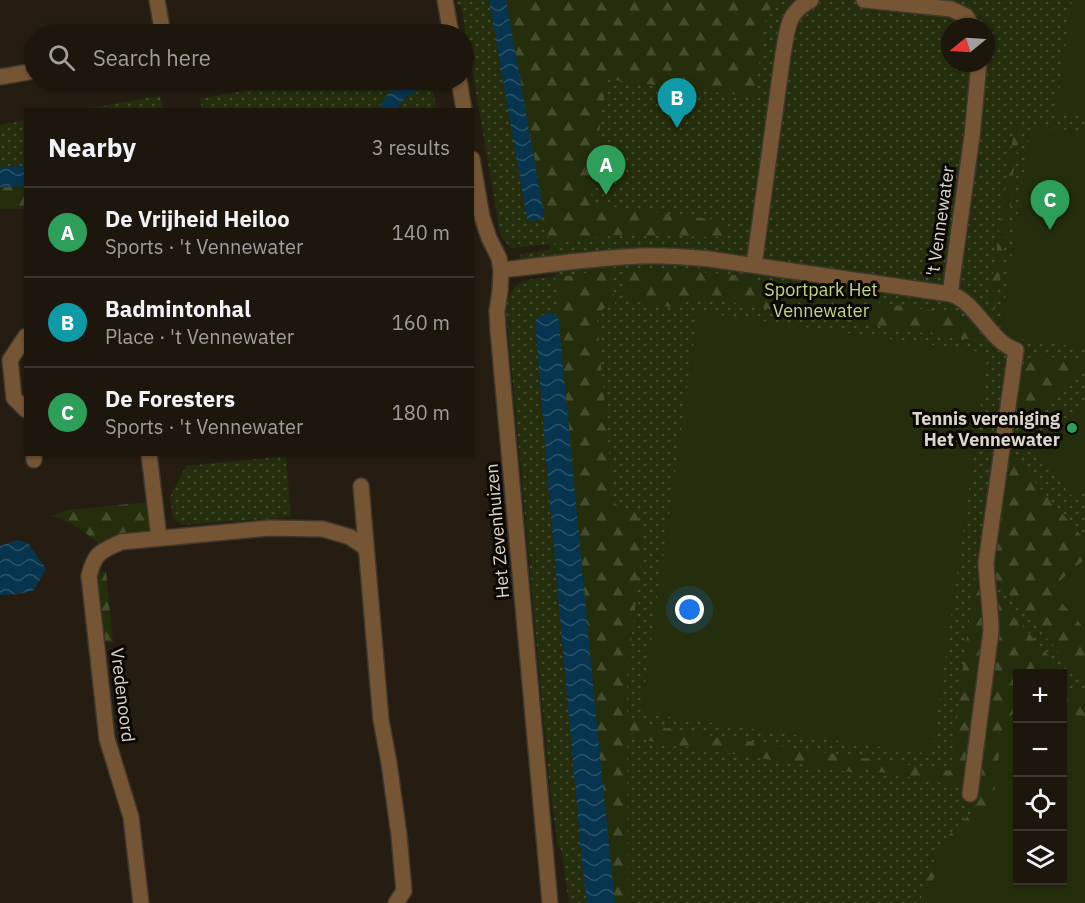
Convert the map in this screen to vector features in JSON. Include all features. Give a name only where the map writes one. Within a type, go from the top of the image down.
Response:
[{"type":"street","points":[[157,0],[161,24]]},
{"type":"street","points":[[446,0],[450,24]]},
{"type":"street","points":[[754,266],[789,20],[801,6],[811,0]]},
{"type":"street","points":[[864,0],[951,9],[967,18]]},
{"type":"street","name":"'t Vennewater","points":[[501,270],[602,258],[642,256],[709,259],[950,294],[972,136],[978,72]]},
{"type":"street","points":[[0,77],[24,73]]},
{"type":"street","points":[[461,90],[464,108]]},
{"type":"street","name":"Het Zevenhuizen","points":[[474,171],[482,218],[499,258],[501,270],[497,311],[498,330],[550,903]]},
{"type":"street","points":[[950,294],[956,295],[1005,344],[1016,350],[986,563],[991,632],[970,794]]},
{"type":"street","points":[[24,338],[5,360],[7,398],[24,409]]},
{"type":"street","points":[[149,456],[159,538]]},
{"type":"street","points":[[361,486],[381,720],[389,763],[404,891],[396,903]]},
{"type":"street","name":"Vredenoord","points":[[141,903],[131,817],[107,739],[89,576],[93,562],[101,552],[121,542],[269,528],[323,529],[350,537],[366,548]]},
{"type":"green space","name":"Sportpark Het Vennewater","points":[[456,0],[489,0],[527,219],[508,13],[705,0],[1085,0],[1085,903],[615,903],[537,318],[535,322],[548,483],[587,903],[569,903],[550,790],[506,308],[517,285],[530,280],[555,277],[552,256],[520,258],[520,254],[550,250],[550,244],[511,248],[500,232],[474,81],[474,24],[464,24],[461,5],[457,5]]},
{"type":"green space","points":[[506,0],[776,0],[768,12],[764,27],[755,97],[606,79],[590,204],[727,221],[726,237],[617,235],[550,244]]},
{"type":"green space","points":[[1072,0],[1085,0],[1085,117],[1056,113]]},
{"type":"green space","points":[[248,90],[390,90],[379,108],[202,108],[200,99]]},
{"type":"green space","points":[[432,90],[437,108],[398,108],[414,92]]},
{"type":"green space","points":[[160,96],[163,108],[91,108]]},
{"type":"green space","points":[[24,120],[24,166],[0,167],[0,125]]},
{"type":"green space","points":[[1015,123],[1021,124],[995,309],[988,308]]},
{"type":"green space","points":[[1031,125],[1085,133],[1085,348],[1008,337],[1001,327]]},
{"type":"green space","points":[[24,186],[24,209],[0,209],[0,187]]},
{"type":"green space","points":[[654,268],[745,276],[766,286],[956,314],[973,322],[978,340],[696,297],[676,308],[626,300],[623,269]]},
{"type":"green space","points":[[611,269],[615,304],[603,310],[597,321],[613,495],[615,504],[634,511],[640,521],[643,544],[627,675],[627,719],[678,731],[951,771],[979,552],[982,553],[985,619],[966,787],[858,768],[857,773],[627,736],[628,903],[615,903],[555,278]]},
{"type":"green space","points":[[698,312],[988,353],[932,754],[641,713]]},
{"type":"green space","points":[[1037,355],[1085,362],[1085,368],[1010,434],[1019,368]]},
{"type":"green space","name":"Tennis vereniging Het Vennewater","points":[[1085,405],[1085,485],[1072,496],[1033,451]]},
{"type":"green space","points":[[1007,450],[1085,540],[1085,559],[1050,589],[1085,629],[1085,682],[997,581],[991,566]]},
{"type":"green space","points":[[286,456],[291,517],[183,525],[173,518],[170,497],[186,466]]},
{"type":"green space","points":[[149,502],[150,522],[145,533],[102,541],[99,544],[64,520],[51,516],[68,510]]},
{"type":"green space","points":[[1085,563],[1085,629],[1052,591]]},
{"type":"green space","points":[[106,571],[113,643],[103,642],[97,573]]},
{"type":"green space","points":[[995,595],[1061,669],[1013,669],[1013,714],[1004,722],[993,803],[986,813],[968,828],[938,868],[928,900],[921,898],[938,850],[948,836],[974,810]]},
{"type":"green space","points":[[1067,676],[1073,683],[1067,689]]},
{"type":"green space","points":[[1075,686],[1085,697],[1085,726],[1067,705],[1067,693]]},
{"type":"green space","points":[[1067,705],[1085,726],[1085,903],[927,903],[932,882],[946,854],[993,803],[1002,730],[1013,719],[1013,885],[1067,885]]},
{"type":"water","points":[[489,0],[506,0],[544,216],[536,220],[527,219]]},
{"type":"water","points":[[390,90],[421,90],[403,100],[398,108],[379,108]]},
{"type":"water","points":[[24,166],[24,186],[0,187],[0,167]]},
{"type":"water","points":[[547,313],[558,315],[615,903],[587,903],[582,863],[535,322],[537,318]]},
{"type":"water","points":[[17,540],[28,543],[46,569],[34,590],[20,594],[0,595],[0,546]]},
{"type":"place","name":"Badmintonhal","points":[[677,128]]},
{"type":"place","name":"De Vrijheid Heiloo","points":[[606,195]]},
{"type":"place","name":"De Foresters","points":[[1050,230]]},
{"type":"place","name":"Tennis vereniging Het Vennewater","points":[[1072,428]]}]
